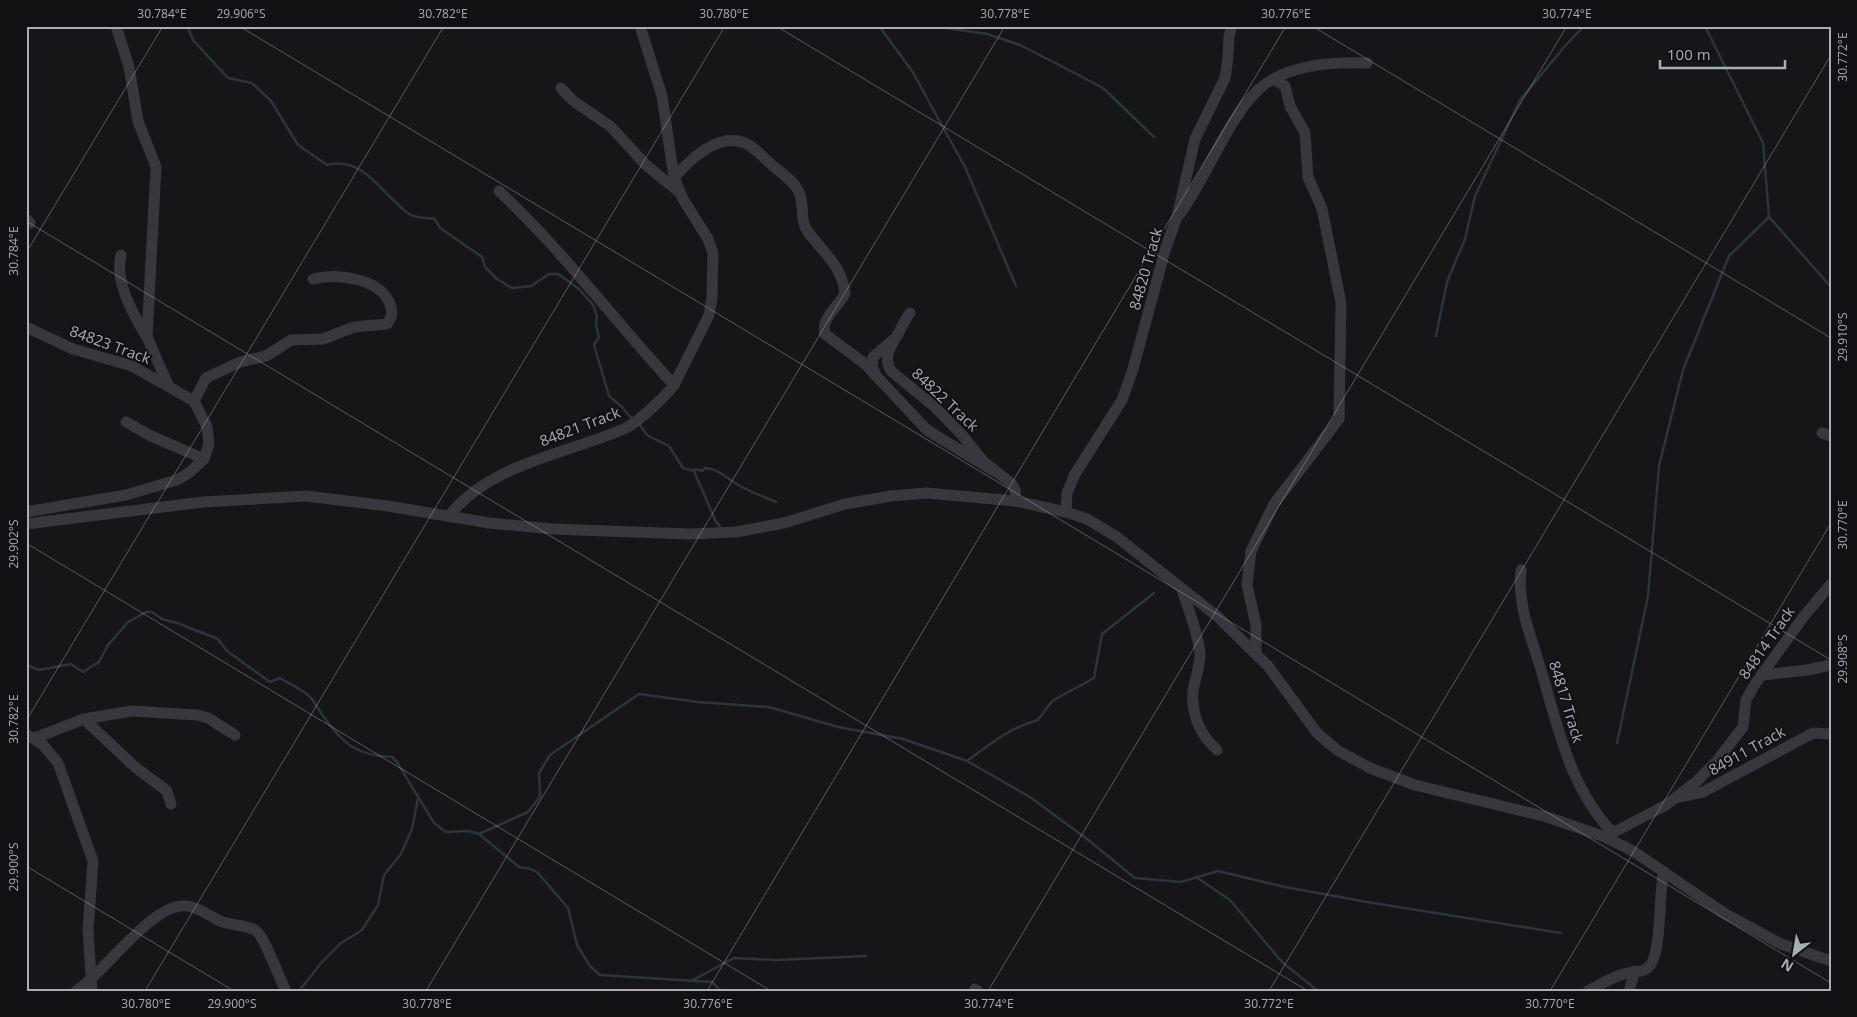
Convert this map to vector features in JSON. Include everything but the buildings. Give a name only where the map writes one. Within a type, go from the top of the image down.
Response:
[{"type":"street","points":[[116,26],[129,67],[138,121],[156,167],[147,337]]},
{"type":"street","name":"84821 Track","points":[[448,517],[464,498],[497,478],[564,449],[627,427],[674,385],[709,315],[713,252],[708,239],[679,192],[674,178],[662,96],[640,26]]},
{"type":"street","name":"84820 Track","points":[[1066,512],[1067,493],[1075,474],[1122,400],[1133,369],[1166,247],[1177,217],[1195,139],[1225,78],[1229,36],[1232,26]]},
{"type":"street","points":[[1177,217],[1194,194],[1249,99],[1260,89],[1287,73],[1335,62],[1368,63]]},
{"type":"street","points":[[1256,653],[1256,625],[1247,585],[1250,551],[1274,504],[1339,419],[1341,304],[1324,218],[1308,177],[1305,132],[1290,106],[1285,86],[1274,79]]},
{"type":"street","points":[[561,88],[572,100],[610,126],[646,164],[679,192]]},
{"type":"street","points":[[674,178],[690,159],[705,149],[726,142],[749,146],[798,190],[803,221],[808,232],[819,242],[838,269],[844,283],[845,293],[826,321],[823,328],[825,334],[874,373],[927,430],[994,471]]},
{"type":"street","points":[[499,191],[553,243],[625,332],[674,385]]},
{"type":"street","points":[[121,255],[118,271],[139,325],[147,337],[168,385]]},
{"type":"street","points":[[26,512],[126,495],[190,472],[204,459],[209,444],[207,428],[194,401],[206,378],[240,362],[266,356],[291,340],[323,340],[354,327],[387,324],[391,319],[393,312],[389,301],[376,286],[335,277],[313,279]]},
{"type":"street","name":"84822 Track","points":[[910,313],[893,340],[886,363],[891,371],[949,421],[994,471],[1012,484],[1016,490],[1016,501]]},
{"type":"street","name":"84823 Track","points":[[26,327],[73,349],[132,366],[194,401]]},
{"type":"street","points":[[874,373],[872,367],[873,357],[893,340]]},
{"type":"street","points":[[126,422],[150,436],[204,459]]},
{"type":"street","points":[[26,524],[203,502],[306,496],[388,506],[448,517],[552,529],[689,534],[736,532],[784,523],[845,504],[891,496],[927,493],[1016,501],[1066,512],[1087,519],[1117,537],[1218,617],[1256,653],[1292,696],[1317,734],[1337,750],[1370,768],[1415,785],[1547,817],[1609,835],[1724,913],[1781,944],[1831,961]]},
{"type":"street","name":"84817 Track","points":[[1521,570],[1519,588],[1522,614],[1562,746],[1588,803],[1609,835]]},
{"type":"street","name":"84814 Track","points":[[1678,797],[1716,762],[1743,727],[1746,700],[1804,616],[1831,584]]},
{"type":"street","points":[[1182,590],[1199,645],[1199,665],[1193,692],[1194,712],[1208,742],[1216,750]]},
{"type":"street","points":[[1763,674],[1807,670],[1831,665]]},
{"type":"street","points":[[92,991],[88,930],[93,861],[58,763],[31,736],[84,719],[132,711],[197,715],[208,718],[235,735]]},
{"type":"street","points":[[84,719],[135,767],[167,791],[171,804]]},
{"type":"street","name":"84911 Track","points":[[1678,797],[1703,792],[1814,733],[1831,734]]},
{"type":"street","points":[[1609,835],[1678,797]]},
{"type":"street","points":[[1588,991],[1623,974],[1646,970],[1653,963],[1656,953],[1660,892],[1664,872]]},
{"type":"street","points":[[76,991],[143,928],[168,910],[185,905],[194,907],[228,925],[255,930],[262,937],[276,973],[286,991]]},
{"type":"street","points":[[1629,991],[1635,971]]},
{"type":"waterway","points":[[187,26],[193,40],[228,78],[252,83],[271,101],[298,145],[327,165],[340,163],[352,166],[372,179],[409,214],[435,219],[440,228],[482,257],[485,267],[497,279],[512,288],[531,286],[549,274],[558,274],[579,289],[593,305],[597,316],[596,326],[599,337],[594,345],[609,396],[633,420]]},
{"type":"waterway","points":[[879,26],[912,71],[965,167],[1016,286]]},
{"type":"waterway","points":[[932,26],[987,34],[1020,45],[1103,88],[1154,137]]},
{"type":"waterway","points":[[1436,336],[1447,282],[1465,239],[1475,196],[1520,100],[1584,26]]},
{"type":"waterway","points":[[1705,26],[1763,143],[1769,217],[1831,287]]},
{"type":"waterway","points":[[1617,743],[1648,596],[1659,466],[1683,370],[1729,256],[1769,217]]},
{"type":"waterway","points":[[640,425],[647,435],[669,446],[683,468],[694,471],[716,522],[720,526]]},
{"type":"waterway","points":[[694,470],[702,471],[705,468],[715,470],[744,488],[776,502]]},
{"type":"waterway","points":[[967,761],[992,742],[1019,727],[1038,720],[1052,701],[1094,678],[1102,634],[1154,593]]},
{"type":"waterway","points":[[26,665],[39,670],[71,664],[83,672],[99,662],[108,645],[128,622],[146,612],[152,612],[162,619],[218,639],[227,651],[270,682],[280,678],[307,694],[344,741],[360,751],[392,757],[397,762],[434,823],[446,832],[468,831],[479,834],[519,867],[531,869],[538,873],[568,908],[577,945],[590,966],[600,975],[712,982],[721,991]]},
{"type":"waterway","points":[[479,834],[528,812],[540,797],[539,773],[550,755],[639,694],[698,702],[769,707],[838,727],[903,739],[967,761],[1030,797],[1087,839],[1135,878],[1181,882],[1218,871],[1285,887],[1367,902],[1561,933]]},
{"type":"waterway","points":[[299,991],[322,962],[341,943],[362,930],[378,905],[384,875],[401,854],[412,829],[418,798]]},
{"type":"waterway","points":[[1196,877],[1230,900],[1282,962],[1318,991]]},
{"type":"waterway","points":[[693,980],[734,958],[777,960],[866,956]]}]
